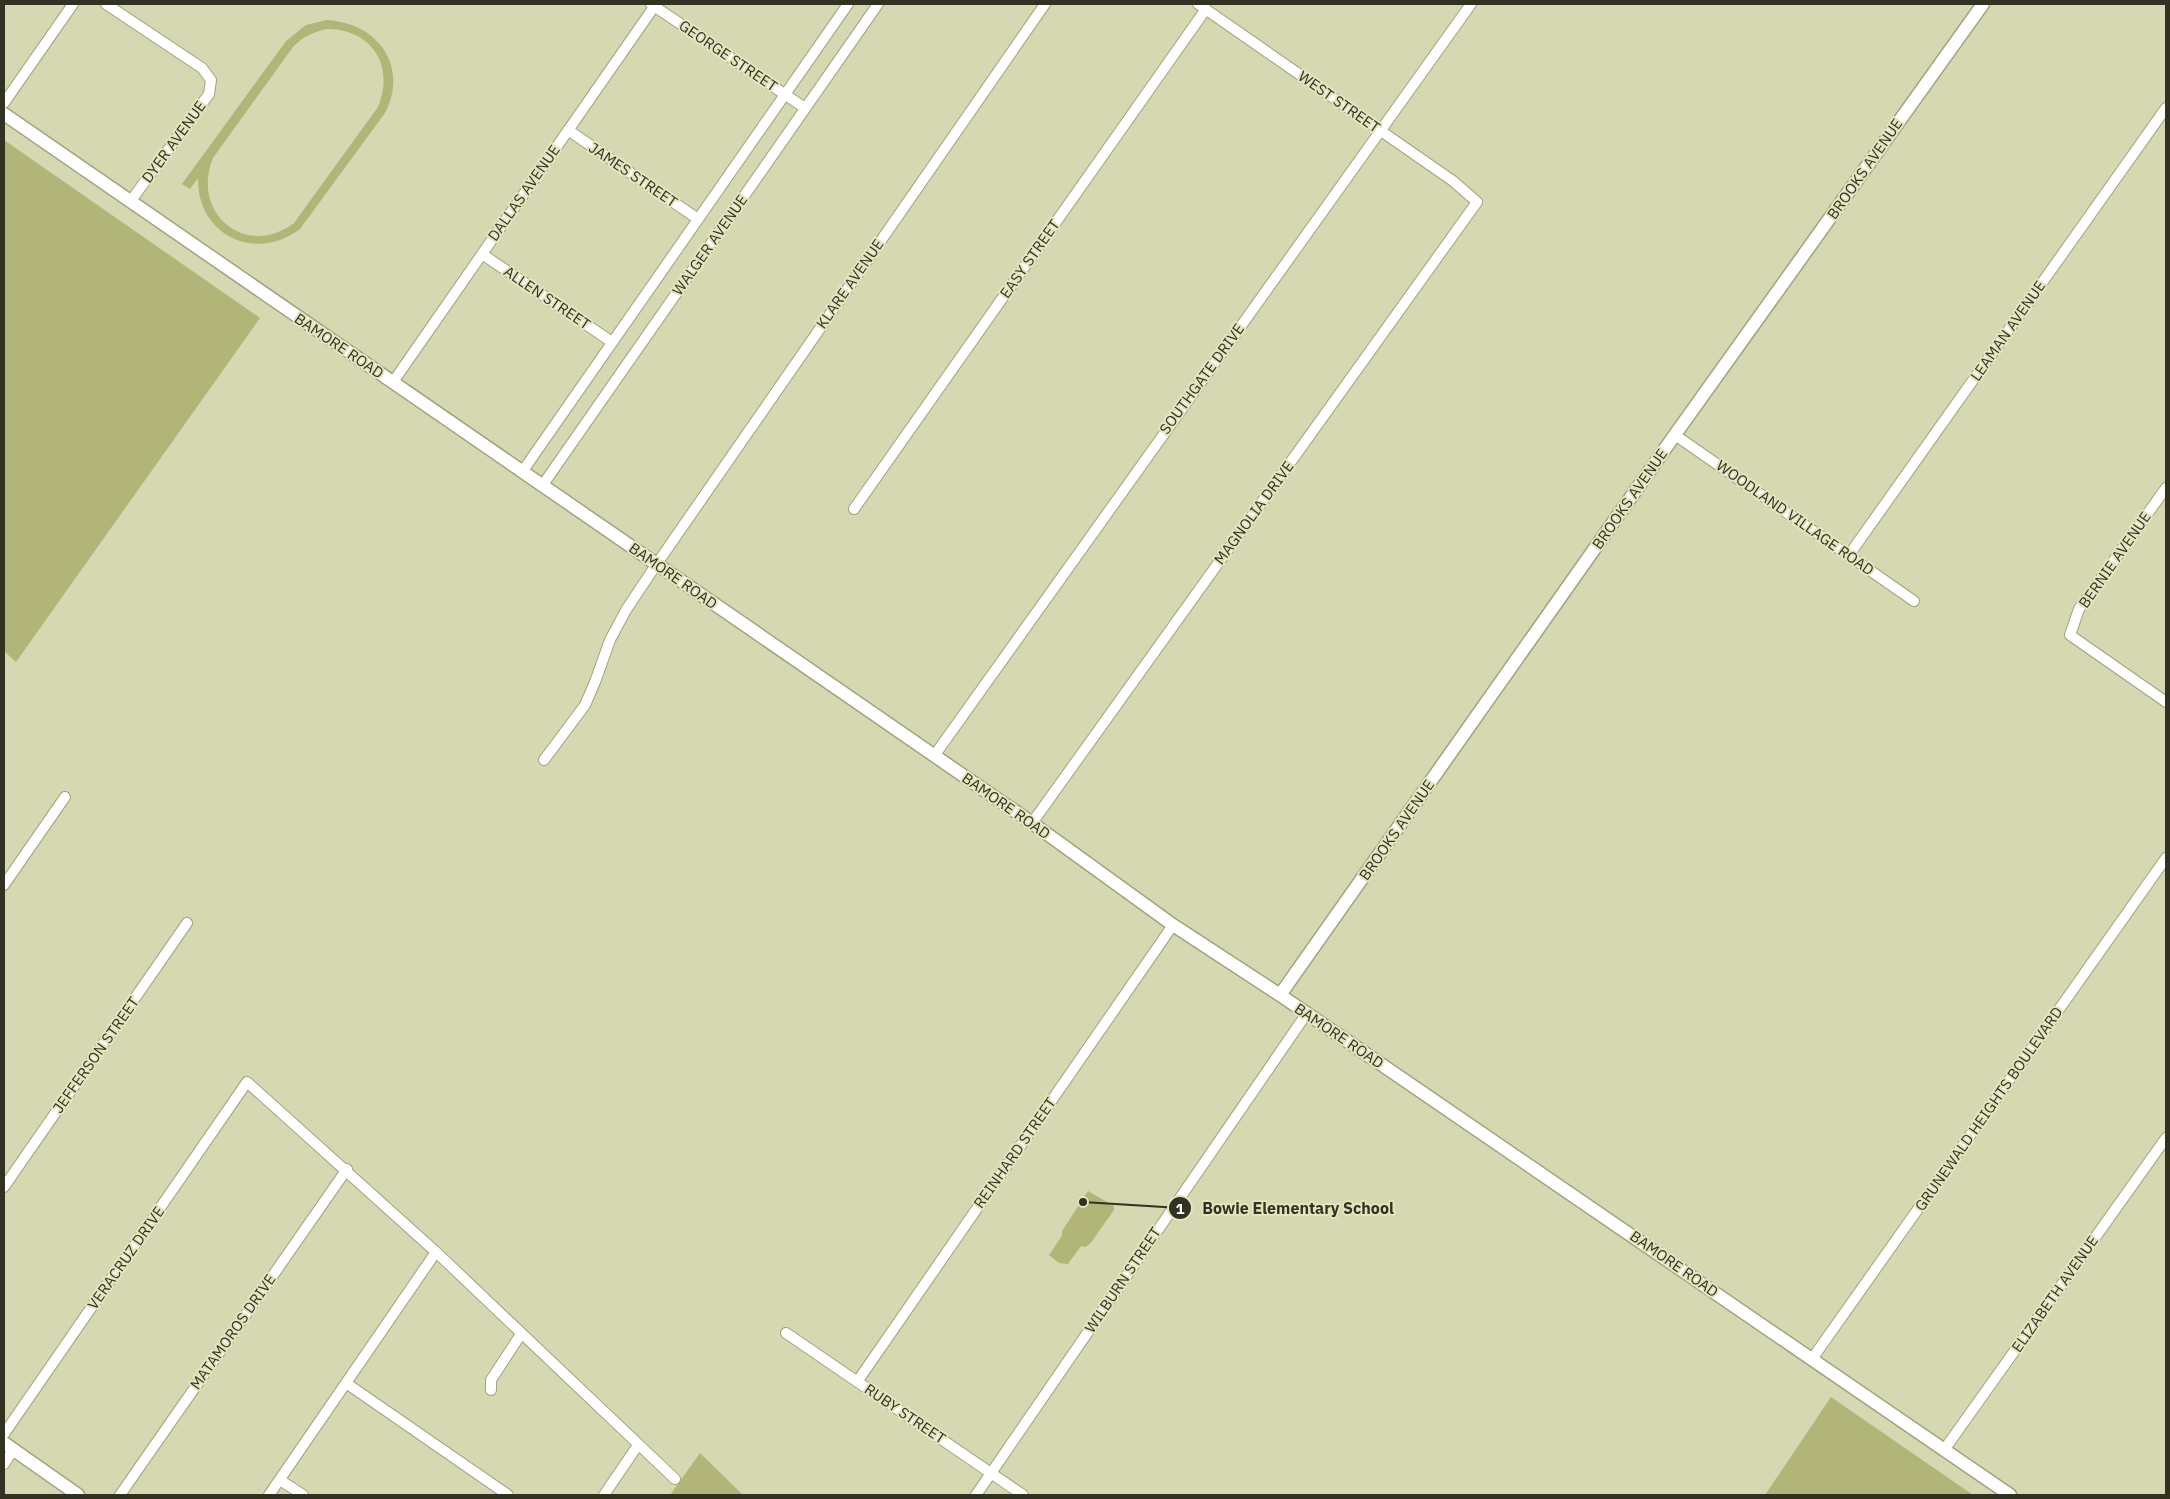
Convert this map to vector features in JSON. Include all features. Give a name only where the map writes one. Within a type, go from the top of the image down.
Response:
[{"type":"street","points":[[4,104],[73,4]]},
{"type":"street","name":"DYER AVENUE","points":[[106,4],[202,68],[211,80],[209,94],[130,202]]},
{"type":"street","name":"WALGER AVENUE","points":[[522,472],[848,4]]},
{"type":"street","name":"WALGER AVENUE","points":[[542,486],[878,4]]},
{"type":"street","name":"KLARE AVENUE","points":[[544,760],[585,705],[610,640],[626,610],[1045,4]]},
{"type":"street","name":"SOUTHGATE DRIVE","points":[[934,756],[1471,4]]},
{"type":"street","name":"BROOKS AVENUE","points":[[1280,995],[1675,435],[1983,4]]},
{"type":"street","name":"GEORGE STREET","points":[[654,5],[805,108]]},
{"type":"street","name":"DALLAS AVENUE","points":[[393,382],[654,5]]},
{"type":"street","name":"WEST STREET","points":[[1202,6],[1453,181],[1477,202]]},
{"type":"street","name":"EASY STREET","points":[[854,509],[1202,6]]},
{"type":"street","name":"LEAMAN AVENUE","points":[[1849,555],[2166,108]]},
{"type":"street","name":"BAMORE ROAD","points":[[4,114],[1032,823],[1174,925],[1280,995],[2010,1495]]},
{"type":"street","name":"JAMES STREET","points":[[568,130],[698,219]]},
{"type":"street","name":"MAGNOLIA DRIVE","points":[[1032,823],[1477,202]]},
{"type":"street","name":"ALLEN STREET","points":[[482,254],[612,342]]},
{"type":"street","name":"WOODLAND VILLAGE ROAD","points":[[1675,435],[1914,601]]},
{"type":"street","name":"BERNIE AVENUE","points":[[2166,488],[2079,609],[2070,635],[2166,702]]},
{"type":"street","points":[[4,885],[65,797]]},
{"type":"street","name":"GRUNEWALD HEIGHTS BOULEVARD","points":[[1812,1359],[2166,858]]},
{"type":"street","name":"JEFFERSON STREET","points":[[4,1187],[187,923]]},
{"type":"street","name":"REINHARD STREET","points":[[857,1382],[1174,925]]},
{"type":"street","name":"WILBURN STREET","points":[[976,1495],[1306,1013]]},
{"type":"street","name":"VERACRUZ DRIVE","points":[[4,1434],[247,1082],[347,1170]]},
{"type":"street","name":"ELIZABETH AVENUE","points":[[1944,1450],[2166,1138]]},
{"type":"street","points":[[347,1170],[675,1479]]},
{"type":"street","name":"MATAMOROS DRIVE","points":[[120,1495],[347,1170]]},
{"type":"street","points":[[269,1495],[436,1252]]},
{"type":"street","name":"RUBY STREET","points":[[786,1333],[1023,1495]]},
{"type":"street","points":[[491,1390],[491,1380],[521,1334]]},
{"type":"street","points":[[346,1383],[508,1495]]},
{"type":"street","points":[[604,1495],[638,1445]]},
{"type":"street","points":[[4,1464],[8,1446],[78,1495]]},
{"type":"street","points":[[280,1480],[303,1495]]},
{"type":"green space","points":[[327,20],[345,23],[361,29],[374,38],[384,50],[391,64],[393,79],[391,96],[385,113],[300,229],[283,239],[265,243],[248,243],[232,238],[218,228],[207,215],[200,198],[198,178],[190,189],[182,184],[286,41],[306,25]],"holes":[[[322,30],[343,31],[356,35],[376,53],[384,78],[383,92],[378,107],[294,223],[276,233],[258,236],[242,233],[227,225],[216,213],[209,197],[208,178],[213,158],[296,43],[308,35]]]},
{"type":"green space","points":[[4,140],[260,318],[16,662],[4,651]]},
{"type":"green space","points":[[1088,1191],[1114,1206],[1114,1210],[1090,1244],[1085,1247],[1081,1246],[1068,1264],[1059,1263],[1049,1255]]},
{"type":"green space","points":[[1831,1397],[1973,1495],[1765,1495]]},
{"type":"green space","points":[[700,1453],[743,1495],[670,1495]]},
{"type":"place","name":"Bowie Elementary School","points":[[1083,1202]]}]
